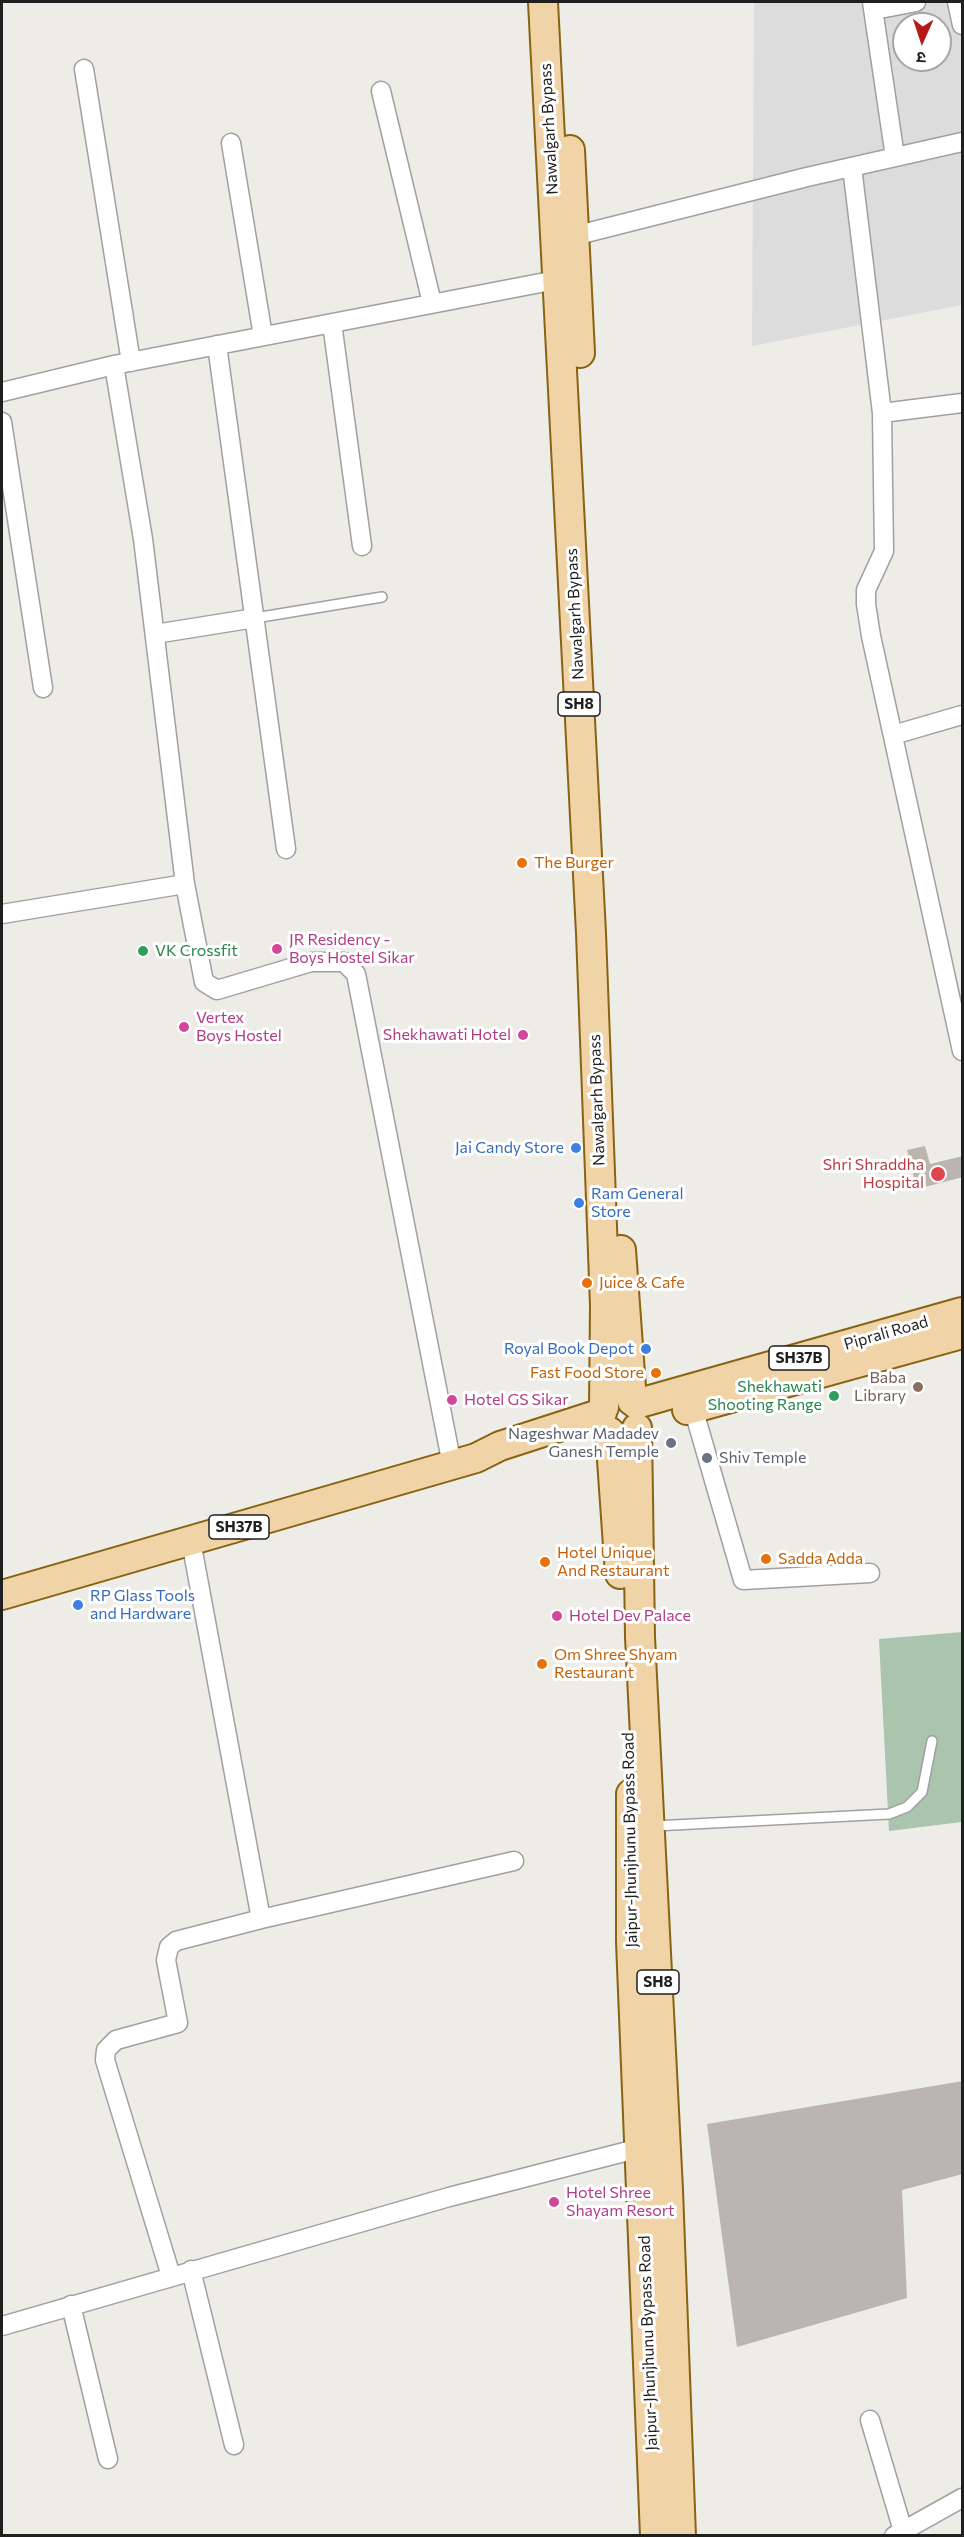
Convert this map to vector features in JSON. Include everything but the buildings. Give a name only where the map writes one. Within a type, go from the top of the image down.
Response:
[{"type":"main road","name":"Nawalgarh Bypass","points":[[543,2],[591,933],[611,1243],[636,1414]]},
{"type":"main road","name":"Nawalgarh Bypass","points":[[562,2],[574,236],[611,1243],[605,1420]]},
{"type":"main road","name":"Piprali Road","points":[[636,1414],[963,1312]]},
{"type":"main road","points":[[605,1420],[617,1398],[636,1414],[693,1408],[963,1334]]},
{"type":"main road","name":"SH8","points":[[636,1414],[632,1638],[651,1826],[681,2535]]},
{"type":"main road","name":"SH37B","points":[[2,1595],[464,1462],[500,1446],[605,1420]]},
{"type":"main road","name":"Jaipur-Jhunjhunu Bypass Road","points":[[605,1420],[632,1638],[631,1942],[655,2535]]},
{"type":"street","points":[[873,2],[878,7],[885,8],[916,2]]},
{"type":"street","points":[[873,2],[895,157]]},
{"type":"street","points":[[957,2],[963,25]]},
{"type":"street","points":[[84,69],[123,363],[185,884],[204,982],[209,988],[217,990],[312,962],[344,962],[356,974],[464,1462]]},
{"type":"street","points":[[381,91],[432,303]]},
{"type":"street","points":[[574,236],[963,142]]},
{"type":"street","points":[[231,143],[264,336]]},
{"type":"street","points":[[852,167],[882,413],[884,551],[866,590],[866,604],[963,1051]]},
{"type":"street","points":[[2,392],[123,363],[556,280]]},
{"type":"street","points":[[332,323],[362,546]]},
{"type":"street","points":[[217,345],[286,849]]},
{"type":"street","points":[[882,413],[963,403]]},
{"type":"street","points":[[2,422],[43,688]]},
{"type":"street","points":[[155,634],[255,618]]},
{"type":"street","points":[[893,735],[963,716]]},
{"type":"street","points":[[2,914],[185,884]]},
{"type":"street","points":[[693,1408],[743,1580],[870,1573]]},
{"type":"street","points":[[191,1541],[261,1919]]},
{"type":"street","points":[[171,2276],[105,2060],[106,2050],[116,2040],[178,2023],[166,1960],[169,1947],[176,1941],[261,1919],[514,1861]]},
{"type":"street","points":[[2,2326],[449,2197],[640,2148]]},
{"type":"street","points":[[191,2270],[234,2445]]},
{"type":"street","points":[[71,2305],[108,2459]]},
{"type":"street","points":[[870,2420],[898,2533],[963,2498]]},
{"type":"lane","points":[[255,618],[382,597]]},
{"type":"lane","points":[[651,1826],[889,1814],[907,1807],[922,1792],[932,1741]]},
{"type":"shaded area","points":[[754,2],[962,2],[962,305],[752,346]]},
{"type":"green space","points":[[962,1632],[962,1822],[889,1831],[879,1639]]},
{"type":"place","name":"The Burger","points":[[522,863]]},
{"type":"place","name":"JR Residency - Boys Hostel Sikar","points":[[277,949]]},
{"type":"place","name":"VK Crossfit","points":[[143,951]]},
{"type":"place","name":"Vertex Boys Hostel","points":[[184,1027]]},
{"type":"place","name":"Shekhawati Hotel","points":[[523,1035]]},
{"type":"place","name":"Jai Candy Store","points":[[576,1148]]},
{"type":"place","name":"Shri Shraddha Hospital","points":[[938,1174]]},
{"type":"place","name":"Ram General Store","points":[[579,1203]]},
{"type":"place","name":"Juice & Cafe","points":[[587,1283]]},
{"type":"place","name":"Royal Book Depot","points":[[646,1349]]},
{"type":"place","name":"Fast Food Store","points":[[656,1373]]},
{"type":"place","name":"Baba Library","points":[[918,1387]]},
{"type":"place","name":"Shekhawati Shooting Range","points":[[834,1396]]},
{"type":"place","name":"Hotel GS Sikar","points":[[452,1400]]},
{"type":"place","name":"Nageshwar Madadev Ganesh Temple","points":[[671,1443]]},
{"type":"place","name":"Shiv Temple","points":[[707,1458]]},
{"type":"place","name":"Sadda Adda","points":[[766,1559]]},
{"type":"place","name":"Hotel Unique And Restaurant","points":[[545,1562]]},
{"type":"place","name":"RP Glass Tools and Hardware","points":[[78,1605]]},
{"type":"place","name":"Hotel Dev Palace","points":[[557,1616]]},
{"type":"place","name":"Om Shree Shyam Restaurant","points":[[542,1664]]},
{"type":"place","name":"Hotel Shree Shayam Resort","points":[[554,2202]]}]
